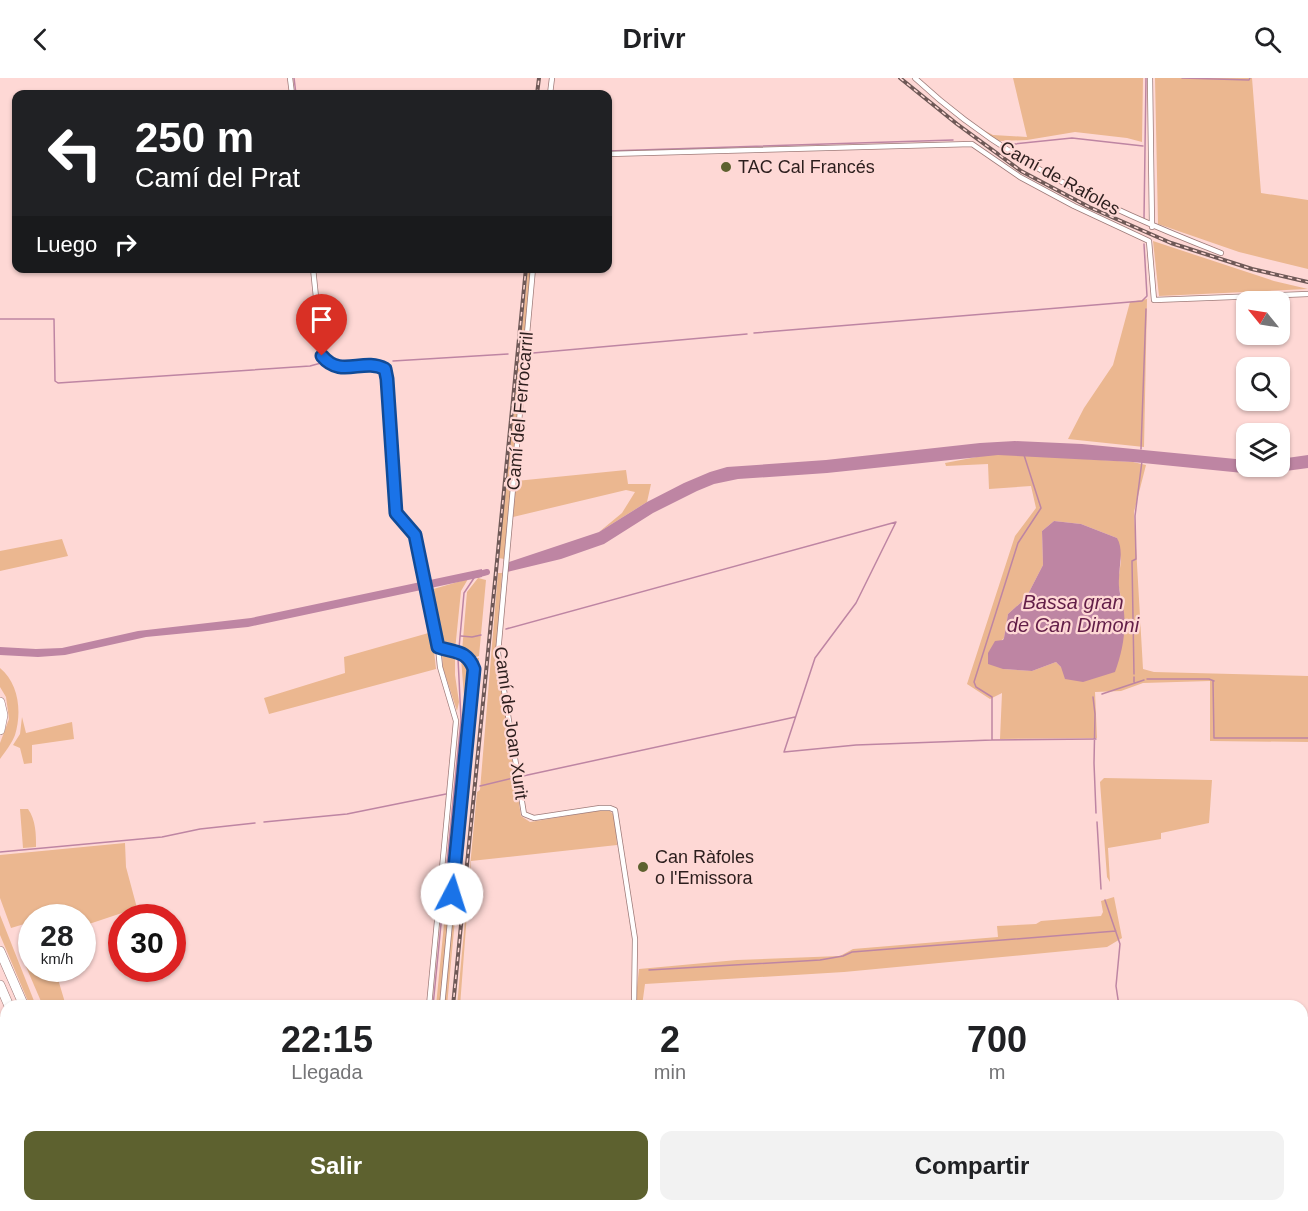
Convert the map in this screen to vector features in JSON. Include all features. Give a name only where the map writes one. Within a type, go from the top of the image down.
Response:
[{"type":"highway","points":[[0,702],[0,708]]},
{"type":"highway","points":[[0,702],[3,715],[0,730]]},
{"type":"highway","points":[[0,951],[21,1000]]},
{"type":"highway","points":[[0,985],[6,1000]]},
{"type":"street","name":"Camí de Rafoles","points":[[915,78],[967,124],[1027,164],[1152,227],[1221,253]]},
{"type":"street","points":[[1150,78],[1152,227]]},
{"type":"street","points":[[612,154],[972,144],[1020,177],[1149,241],[1154,300],[1308,294]]},
{"type":"street","points":[[314,273],[322,356],[329,364],[336,367],[378,365],[385,369],[396,513],[415,535],[440,667],[456,721],[430,1000]]},
{"type":"street","name":"Camí del Ferrocarril","points":[[507,553],[533,273]]},
{"type":"street","name":"Camí de Joan Xurit","points":[[507,553],[498,653],[524,814],[534,818],[600,808],[615,810],[635,939],[634,1000]]},
{"type":"street","points":[[438,647],[464,654],[470,659],[474,669],[443,1000]]},
{"type":"shaded area","points":[[1013,78],[1143,78],[1142,142],[1075,132],[1027,140],[999,141],[974,125],[993,135],[1027,137]]},
{"type":"shaded area","points":[[1155,78],[1252,78],[1261,193],[1308,200],[1308,269],[1239,252],[1158,224]]},
{"type":"shaded area","points":[[1153,241],[1274,281],[1308,289],[1236,291],[1159,296]]},
{"type":"shaded area","points":[[528,273],[532,273],[504,559],[499,558]]},
{"type":"shaded area","points":[[1147,299],[1144,447],[1068,439],[1084,408],[1113,365],[1130,302]]},
{"type":"shaded area","points":[[987,455],[1023,455],[1133,462],[1146,465],[1134,512],[1143,669],[1154,672],[1308,676],[1308,742],[1210,741],[1210,681],[1143,683],[1121,691],[1095,692],[1097,738],[1000,739],[1002,693],[990,699],[967,684],[1015,536],[1036,508],[1031,486],[989,489],[988,464],[946,466],[945,463]],"holes":[[[1054,521],[1081,524],[1117,538],[1121,561],[1118,582],[1124,614],[1061,667],[1056,662],[1032,671],[1003,669],[1001,641],[1004,638],[1008,614],[1026,598],[1043,565],[1042,531]]]},
{"type":"shaded area","points":[[626,470],[628,484],[651,484],[647,502],[599,532],[622,513],[635,492],[626,490],[513,517],[516,481]]},
{"type":"shaded area","points":[[62,539],[68,556],[0,571],[0,551]]},
{"type":"shaded area","points":[[498,573],[502,573],[496,655],[521,816],[530,822],[608,809],[615,816],[617,845],[471,861],[460,1000],[458,1000],[477,792],[480,790]]},
{"type":"shaded area","points":[[478,578],[486,580],[479,656],[473,658],[462,651],[467,592]]},
{"type":"shaded area","points":[[468,579],[461,591],[455,650],[440,644],[430,590]]},
{"type":"shaded area","points":[[432,632],[436,669],[269,714],[264,698],[345,673],[344,657]]},
{"type":"shaded area","points":[[442,654],[455,656],[459,702],[457,711],[443,668]]},
{"type":"shaded area","points":[[461,658],[479,658],[448,1000],[437,1000],[465,709]]},
{"type":"shaded area","points":[[0,668],[15,690],[18,717],[15,735],[0,759],[0,743],[9,719],[6,697],[0,687]]},
{"type":"shaded area","points":[[22,717],[26,733],[72,722],[74,739],[32,745],[32,763],[24,764],[20,748],[13,745],[20,734]]},
{"type":"shaded area","points":[[1104,778],[1212,780],[1209,823],[1161,833],[1161,839],[1108,848],[1110,882],[1107,877],[1100,782]]},
{"type":"shaded area","points":[[20,809],[28,809],[33,818],[36,847],[23,848]]},
{"type":"shaded area","points":[[125,843],[126,867],[136,904],[108,904],[108,918],[96,922],[96,904],[18,904],[18,926],[11,928],[0,898],[0,855]]},
{"type":"shaded area","points":[[1114,897],[1122,938],[1107,947],[844,972],[645,984],[643,1000],[636,1000],[639,969],[737,960],[840,956],[853,949],[998,937],[997,926],[1101,916],[1103,912],[1101,901]]},
{"type":"shaded area","points":[[0,915],[18,960],[18,978],[0,935]]},
{"type":"shaded area","points":[[20,982],[27,982],[34,1000],[27,1000]]},
{"type":"shaded area","points":[[33,982],[59,982],[64,1000],[40,1000]]},
{"type":"water","points":[[1015,441],[1082,444],[1236,459],[1236,472],[1133,462],[998,455],[827,473],[738,479],[714,484],[697,491],[653,513],[604,544],[561,559],[507,572],[509,562],[599,532],[647,502],[684,483],[727,467],[826,460]]},
{"type":"water","points":[[1308,455],[1308,468],[1290,470],[1290,458]]},
{"type":"water","name":"Bassa gran de Can Dimoni","points":[[1054,521],[1081,524],[1117,538],[1120,548],[1119,587],[1124,612],[1124,635],[1120,657],[1115,672],[1083,682],[1065,679],[1061,667],[1056,662],[1032,671],[1003,669],[988,664],[988,653],[995,641],[1004,638],[1008,614],[1026,598],[1043,565],[1042,531]]},
{"type":"water","points":[[482,569],[482,577],[248,627],[146,637],[65,655],[38,657],[0,655],[0,647],[62,648],[138,631],[251,618]]},
{"type":"waterway","points":[[294,78],[296,90]]},
{"type":"waterway","points":[[1144,219],[1146,78]]},
{"type":"waterway","points":[[1182,78],[1249,80],[1250,78]]},
{"type":"waterway","points":[[1005,145],[1072,138],[1143,146]]},
{"type":"waterway","points":[[612,151],[953,140]]},
{"type":"waterway","points":[[754,333],[1142,301],[1147,296],[1144,244]]},
{"type":"waterway","points":[[1141,449],[1146,309]]},
{"type":"waterway","points":[[0,319],[54,319],[55,381],[58,383],[310,366],[321,363]]},
{"type":"waterway","points":[[533,353],[747,334]]},
{"type":"waterway","points":[[393,361],[508,354]]},
{"type":"waterway","points":[[340,364],[382,362]]},
{"type":"waterway","points":[[506,629],[896,522],[856,603],[815,658],[784,752],[856,745],[992,740],[992,697],[976,687],[974,682],[1018,543],[1041,508],[1024,455]]},
{"type":"waterway","points":[[1134,674],[1132,561],[1136,559],[1135,516],[1142,461]]},
{"type":"waterway","points":[[476,575],[487,572]]},
{"type":"waterway","points":[[459,648],[464,593],[474,578]]},
{"type":"waterway","points":[[461,636],[481,635]]},
{"type":"waterway","points":[[434,1000],[461,720],[458,658]]},
{"type":"waterway","points":[[1134,677],[1134,682]]},
{"type":"waterway","points":[[1147,679],[1209,679],[1214,681]]},
{"type":"waterway","points":[[1102,694],[1144,680]]},
{"type":"waterway","points":[[1213,681],[1214,738],[1308,738]]},
{"type":"waterway","points":[[1093,697],[1096,813]]},
{"type":"waterway","points":[[523,776],[795,717]]},
{"type":"waterway","points":[[993,740],[1096,739]]},
{"type":"waterway","points":[[480,786],[513,778]]},
{"type":"waterway","points":[[264,822],[347,814],[446,794]]},
{"type":"waterway","points":[[1097,822],[1101,889]]},
{"type":"waterway","points":[[0,852],[162,837],[200,829],[255,823]]},
{"type":"waterway","points":[[1105,900],[1120,944],[1116,986],[1118,1000]]},
{"type":"waterway","points":[[649,970],[820,960],[852,952],[1116,931]]},
{"type":"railway","points":[[538,90],[539,78]]},
{"type":"railway","points":[[900,78],[1021,171],[1089,207],[1171,243],[1252,269],[1308,282]]},
{"type":"railway","points":[[454,1000],[526,273]]},
{"type":"place","name":"TAC Cal Francés","points":[[726,167]]},
{"type":"place","name":"Can Ràfoles o l'Emissora","points":[[643,867]]},
{"type":"route","points":[[322,356],[329,364],[336,367],[378,365],[385,369],[396,513],[415,535],[438,647],[464,654],[470,659],[474,669],[452,894]]}]
